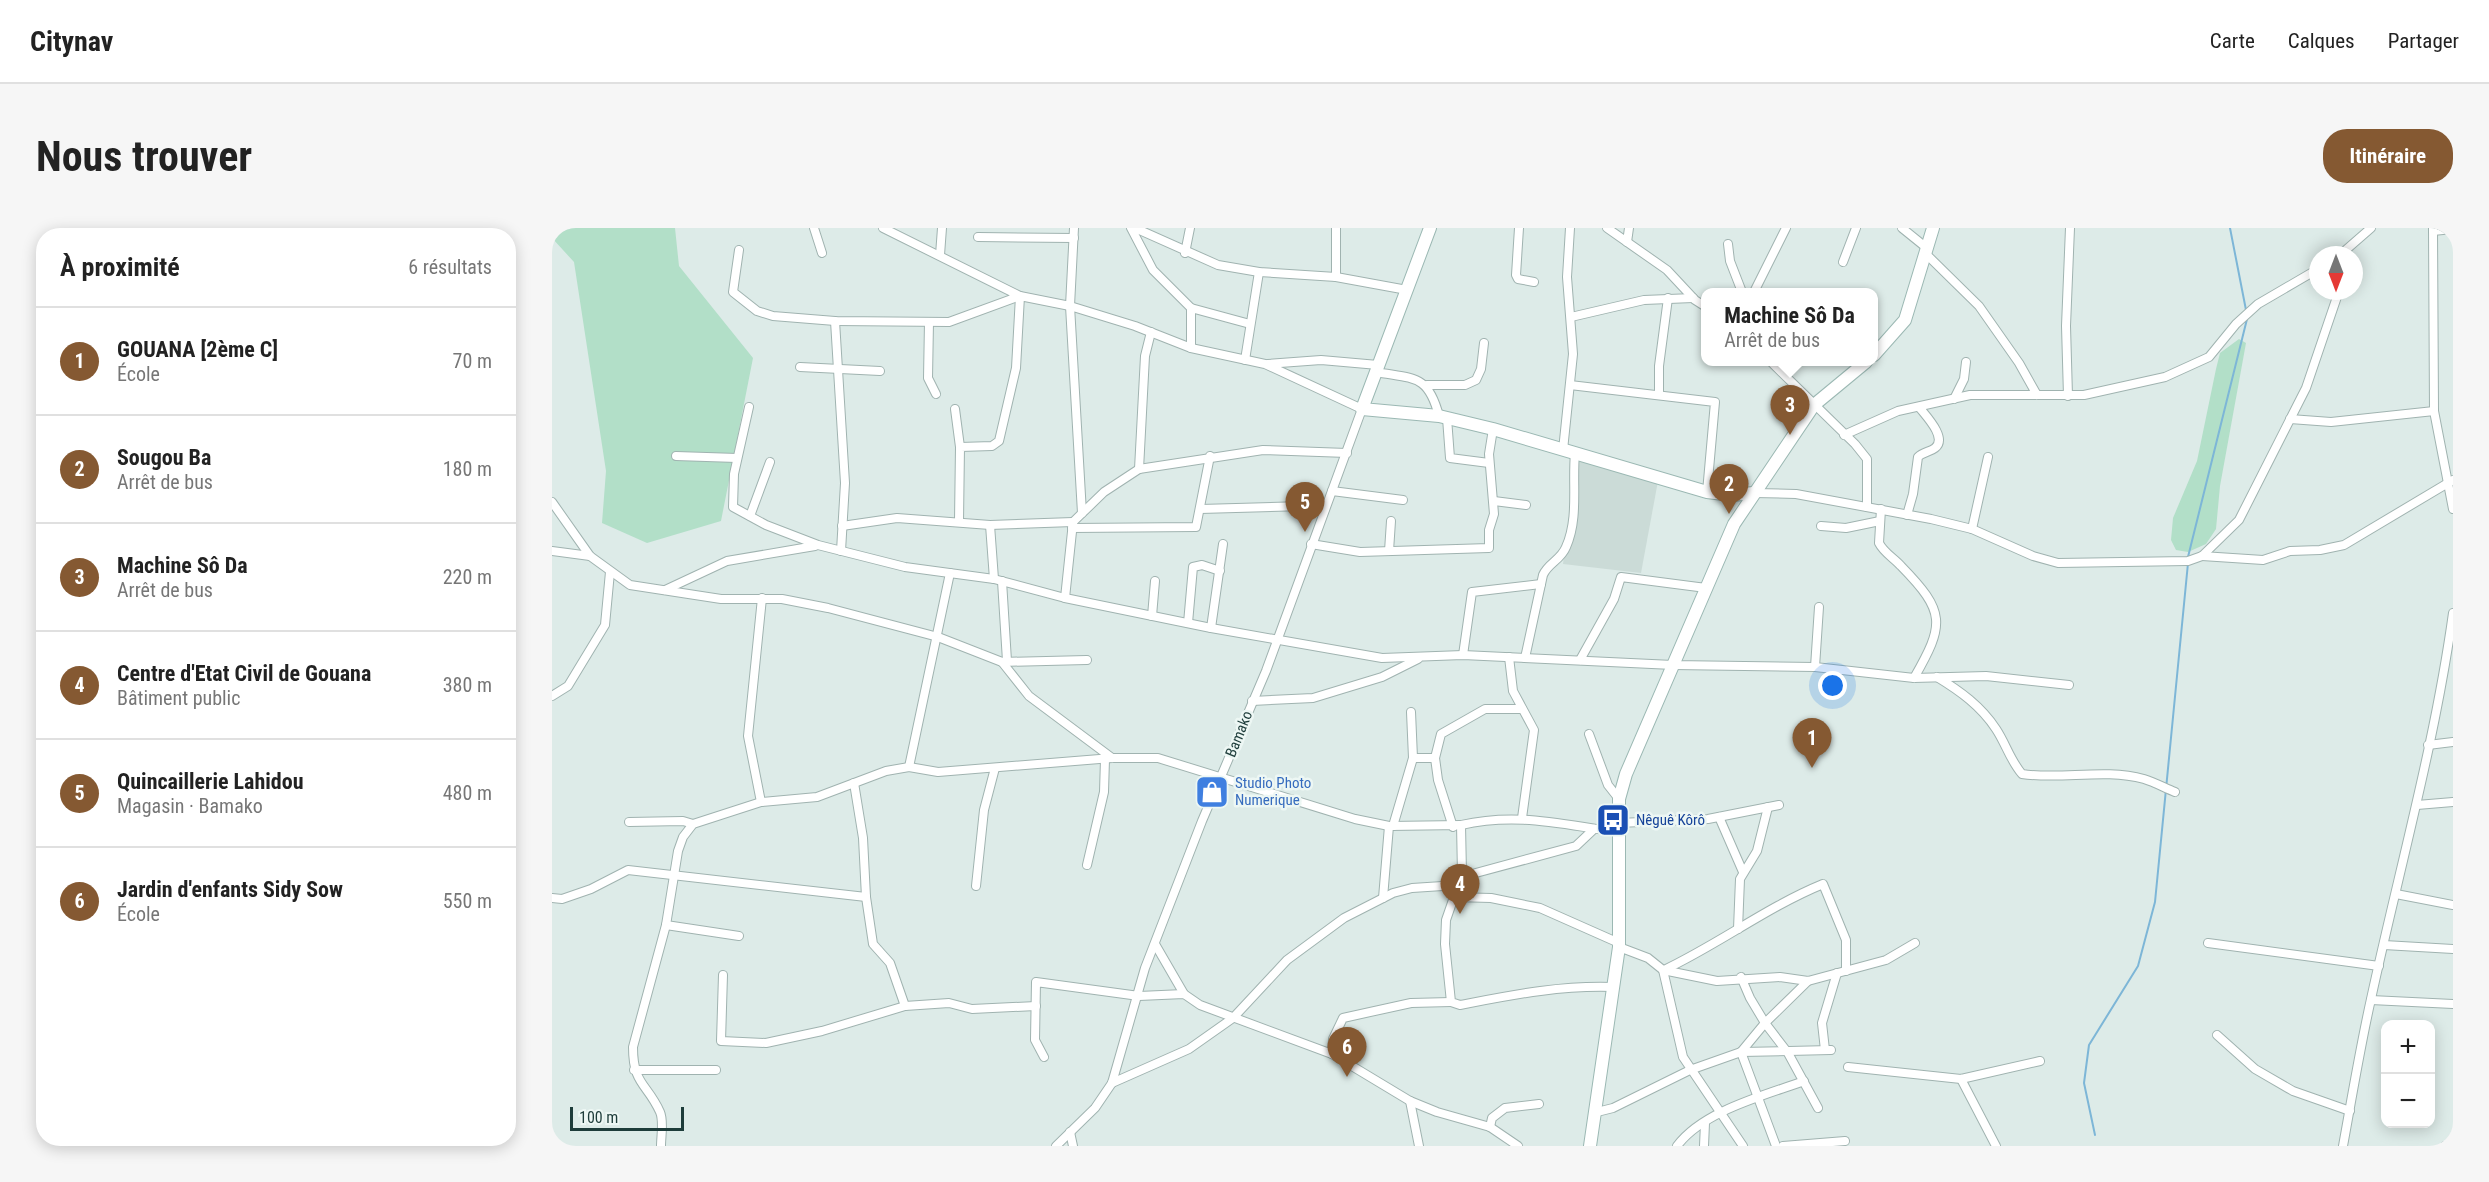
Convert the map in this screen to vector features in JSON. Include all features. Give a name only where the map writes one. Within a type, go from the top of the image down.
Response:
[{"type":"street","points":[[814,228],[822,253]]},
{"type":"street","points":[[883,228],[896,237],[940,255],[1020,296],[1070,306],[1151,332],[1191,348],[1265,364],[1362,409],[1443,417],[1493,429],[1707,492],[1732,495],[1796,494],[1881,509],[1972,529],[2033,556],[2058,563],[2188,561],[2202,556],[2263,560],[2290,551],[2320,550],[2344,545],[2451,481]]},
{"type":"street","points":[[940,255],[942,228]]},
{"type":"street","points":[[1003,228],[1003,238]]},
{"type":"street","points":[[1074,228],[1070,306],[1082,513]]},
{"type":"street","points":[[1133,228],[1218,266],[1259,272],[1336,277],[1407,290]]},
{"type":"street","points":[[1133,228],[1153,270],[1191,308],[1250,324]]},
{"type":"street","points":[[1185,253],[1190,228]]},
{"type":"street","points":[[1336,228],[1336,277]]},
{"type":"street","points":[[1362,409],[1430,228]]},
{"type":"street","points":[[1519,228],[1516,275],[1518,279],[1533,282]]},
{"type":"street","points":[[1525,658],[1546,568],[1561,556],[1568,544],[1574,510],[1569,452],[1570,385],[1574,354],[1567,277],[1570,228]]},
{"type":"street","points":[[1606,228],[1667,270],[1701,304]]},
{"type":"street","points":[[1627,242],[1629,228]]},
{"type":"street","points":[[1756,288],[1786,228]]},
{"type":"street","points":[[1843,262],[1856,228]]},
{"type":"street","points":[[1902,228],[1979,306],[2019,363],[2037,395]]},
{"type":"street","points":[[1878,351],[1905,320],[1933,228]]},
{"type":"street","points":[[2068,396],[2066,326],[2070,228]]},
{"type":"street","points":[[2351,246],[2371,228]]},
{"type":"street","points":[[2453,230],[2433,230],[2434,411],[2451,481],[2453,509]]},
{"type":"street","points":[[978,237],[1074,238]]},
{"type":"street","points":[[1728,244],[1730,261],[1740,288]]},
{"type":"street","points":[[739,250],[733,292],[746,304],[773,316],[835,321],[949,322],[1020,296]]},
{"type":"street","points":[[1245,360],[1259,272]]},
{"type":"street","points":[[1844,435],[1898,411],[1970,395],[2068,396],[2165,377],[2209,357],[2236,324],[2258,304],[2309,274]]},
{"type":"street","points":[[960,447],[992,446],[999,441],[1016,368],[1020,296]]},
{"type":"street","points":[[1659,395],[1659,366],[1668,298]]},
{"type":"street","points":[[1571,317],[1644,300],[1693,298]]},
{"type":"street","points":[[2202,556],[2239,520],[2306,388],[2336,300]]},
{"type":"street","points":[[1191,308],[1191,348]]},
{"type":"street","points":[[835,321],[845,483],[842,551]]},
{"type":"street","points":[[928,322],[928,378],[936,394]]},
{"type":"street","points":[[1139,469],[1145,356],[1151,332]]},
{"type":"street","points":[[1427,385],[1465,385],[1476,381],[1481,369],[1484,343]]},
{"type":"street","points":[[1265,364],[1321,360],[1417,378],[1427,385],[1443,417],[1450,458],[1489,463]]},
{"type":"street","points":[[1954,399],[1964,379],[1966,362]]},
{"type":"street","points":[[1775,366],[1867,459],[1868,507]]},
{"type":"street","points":[[1590,1146],[1597,1112],[1619,945],[1619,799],[1626,774],[1734,524],[1814,405],[1861,366]]},
{"type":"street","points":[[800,367],[880,371]]},
{"type":"street","points":[[1570,385],[1715,402],[1707,492]]},
{"type":"street","points":[[750,407],[737,458],[733,507],[819,545],[905,567],[998,580],[1065,598],[1211,628],[1382,658],[1418,659],[1462,655],[1673,665],[1815,667],[1914,678],[1986,676],[2069,685]]},
{"type":"street","points":[[1907,515],[1914,494],[1918,457],[1936,448],[1938,443],[1937,431],[1919,407]]},
{"type":"street","points":[[956,409],[960,447],[959,520]]},
{"type":"street","name":"Bamako","points":[[1056,1146],[1095,1108],[1112,1083],[1139,996],[1145,968],[1266,671],[1362,409]]},
{"type":"street","points":[[2290,419],[2331,422],[2434,411]]},
{"type":"street","points":[[1311,544],[1360,552],[1489,548],[1494,501],[1489,463],[1493,429]]},
{"type":"street","points":[[1065,598],[1073,525],[1104,492],[1139,469],[1210,456],[1263,450],[1347,453]]},
{"type":"street","points":[[676,456],[737,458]]},
{"type":"street","points":[[842,526],[897,518],[959,520],[990,525],[1165,525],[1194,528],[1197,524],[1210,456]]},
{"type":"street","points":[[1972,529],[1988,457]]},
{"type":"street","points":[[750,516],[770,462]]},
{"type":"street","points":[[1332,491],[1403,500]]},
{"type":"street","points":[[1494,501],[1526,505]]},
{"type":"street","points":[[552,502],[591,556],[630,585],[721,599],[762,598],[828,608],[938,637],[1004,661],[1087,660]]},
{"type":"street","points":[[1200,509],[1303,506],[1325,509]]},
{"type":"street","points":[[1881,509],[1879,543],[1882,549],[1904,567],[1937,612],[1937,626],[1930,650],[1914,678]]},
{"type":"street","points":[[1389,551],[1391,521]]},
{"type":"street","points":[[1821,526],[1846,528],[1880,521]]},
{"type":"street","points":[[990,525],[998,580],[1004,661],[1029,696],[1108,759]]},
{"type":"street","points":[[1211,628],[1223,544]]},
{"type":"street","points":[[664,590],[727,561],[819,545]]},
{"type":"street","points":[[552,551],[591,556]]},
{"type":"street","points":[[1188,623],[1193,567],[1202,566],[1220,571]]},
{"type":"street","points":[[552,696],[568,686],[605,625],[610,572]]},
{"type":"street","points":[[909,767],[950,573]]},
{"type":"street","points":[[1580,660],[1614,599],[1621,577],[1706,588]]},
{"type":"street","points":[[1152,616],[1155,581]]},
{"type":"street","points":[[1462,655],[1472,592],[1541,584]]},
{"type":"street","points":[[761,802],[748,736],[762,598]]},
{"type":"street","points":[[1815,667],[1819,606]]},
{"type":"street","points":[[2343,1146],[2371,1000],[2417,805],[2446,666],[2453,613]]},
{"type":"street","points":[[1509,657],[1513,691],[1534,730],[1528,753],[1522,818]]},
{"type":"street","points":[[1252,701],[1313,698],[1382,678],[1418,659]]},
{"type":"street","points":[[1936,676],[1964,693],[1979,707],[1997,729],[2013,763],[2022,774],[2041,776],[2094,774],[2144,779],[2175,792]]},
{"type":"street","points":[[1451,1002],[1445,944],[1446,920],[1460,881],[1457,826],[1438,780],[1435,758],[1441,734],[1476,714],[1485,709],[1522,709]]},
{"type":"street","points":[[1383,898],[1391,826],[1413,758],[1411,712]]},
{"type":"street","points":[[1589,734],[1608,785],[1619,799]]},
{"type":"street","points":[[2428,745],[2453,742]]},
{"type":"street","points":[[661,1146],[661,1114],[634,1070],[633,1047],[666,925],[678,851],[683,837],[693,824],[761,802],[817,797],[886,771],[909,767],[938,772],[1108,759],[1158,758],[1355,819],[1391,826],[1457,826],[1485,820],[1522,818],[1594,829],[1619,828],[1719,817],[1779,805]]},
{"type":"street","points":[[1413,758],[1435,758]]},
{"type":"street","points":[[1087,865],[1104,792],[1108,759]]},
{"type":"street","points":[[976,886],[984,810],[995,768]]},
{"type":"street","points":[[854,783],[863,838],[866,897],[873,944],[890,963],[905,1006]]},
{"type":"street","points":[[2417,805],[2453,802]]},
{"type":"street","points":[[1738,929],[1738,894],[1743,872],[1757,851],[1768,807]]},
{"type":"street","points":[[1719,817],[1743,872]]},
{"type":"street","points":[[629,822],[683,821],[693,824]]},
{"type":"street","points":[[1112,1083],[1189,1050],[1233,1017],[1287,960],[1344,918],[1383,898],[1412,888],[1460,881],[1576,846],[1594,829]]},
{"type":"street","points":[[552,898],[562,899],[591,889],[628,870],[866,897]]},
{"type":"street","points":[[1597,1112],[1613,1107],[1690,1070],[1741,1052],[1788,1053],[1828,1050],[1822,1023],[1841,972],[1846,940],[1823,884],[1791,897],[1705,951],[1664,970]]},
{"type":"street","points":[[2396,894],[2453,905]]},
{"type":"street","points":[[1454,897],[1491,898],[1540,908],[1648,958],[1664,970],[1717,981],[1741,977],[1780,977],[1808,981],[1886,960],[1915,943]]},
{"type":"street","points":[[666,925],[740,936]]},
{"type":"street","points":[[2208,943],[2379,966]]},
{"type":"street","points":[[1155,944],[1184,994],[1200,1005],[1332,1054],[1410,1101],[1437,1112],[1490,1127],[1518,1146]]},
{"type":"street","points":[[2384,945],[2453,949]]},
{"type":"street","points":[[1664,970],[1673,1006],[1677,1040],[1690,1070],[1743,1146]]},
{"type":"street","points":[[723,975],[721,1041],[766,1043],[822,1031],[905,1006],[949,1003],[972,1009],[1036,1006]]},
{"type":"street","points":[[1741,977],[1765,1023],[1788,1053],[1818,1108]]},
{"type":"street","points":[[1741,1052],[1765,1023],[1808,981]]},
{"type":"street","points":[[1044,1057],[1035,1040],[1036,982],[1139,996],[1184,994]]},
{"type":"street","points":[[1332,1054],[1333,1039],[1343,1018],[1411,1003],[1451,1002],[1460,1005],[1536,990],[1574,986],[1614,987]]},
{"type":"street","points":[[2371,1000],[2453,1004]]},
{"type":"street","points":[[2217,1035],[2255,1069],[2293,1091],[2350,1111]]},
{"type":"street","points":[[1741,1052],[1776,1146]]},
{"type":"street","points":[[1848,1067],[1961,1079],[2040,1061]]},
{"type":"street","points":[[634,1070],[716,1070]]},
{"type":"street","points":[[1961,1079],[1996,1146]]},
{"type":"street","points":[[1677,1146],[1686,1133],[1720,1114],[1758,1097],[1804,1082]]},
{"type":"street","points":[[1410,1101],[1419,1146]]},
{"type":"street","points":[[1490,1127],[1492,1118],[1505,1108],[1539,1104]]},
{"type":"street","points":[[1704,1146],[1705,1123]]},
{"type":"street","points":[[1070,1132],[1073,1146]]},
{"type":"street","points":[[1783,1146],[1845,1141]]},
{"type":"street","points":[[2445,1146],[2451,1146]]},
{"type":"shaded area","points":[[1576,460],[1658,481],[1641,573],[1563,564]]},
{"type":"green space","points":[[552,228],[675,228],[679,266],[753,358],[721,521],[647,543],[602,523],[606,471],[574,262],[552,238]]},
{"type":"green space","points":[[2239,339],[2246,343],[2220,486],[2216,529],[2206,544],[2188,552],[2176,550],[2171,540],[2173,518],[2197,461],[2220,353]]},
{"type":"waterway","points":[[2230,228],[2246,310]]},
{"type":"waterway","points":[[2188,557],[2247,319]]},
{"type":"waterway","points":[[2095,1135],[2084,1083],[2089,1045],[2138,966],[2155,902],[2188,563]]},
{"type":"place","name":"Machine Sô Da","points":[[1790,435]]},
{"type":"place","name":"Sougou Ba","points":[[1729,514]]},
{"type":"place","name":"Quincaillerie Lahidou","points":[[1305,532]]},
{"type":"place","name":"GOUANA [2ème C]","points":[[1812,768]]},
{"type":"place","name":"Studio Photo Numerique","points":[[1212,792]]},
{"type":"place","name":"Nêguê Kôrô","points":[[1613,820]]},
{"type":"place","name":"Centre d'Etat Civil de Gouana","points":[[1460,914]]},
{"type":"place","name":"Jardin d'enfants Sidy Sow","points":[[1347,1077]]}]
